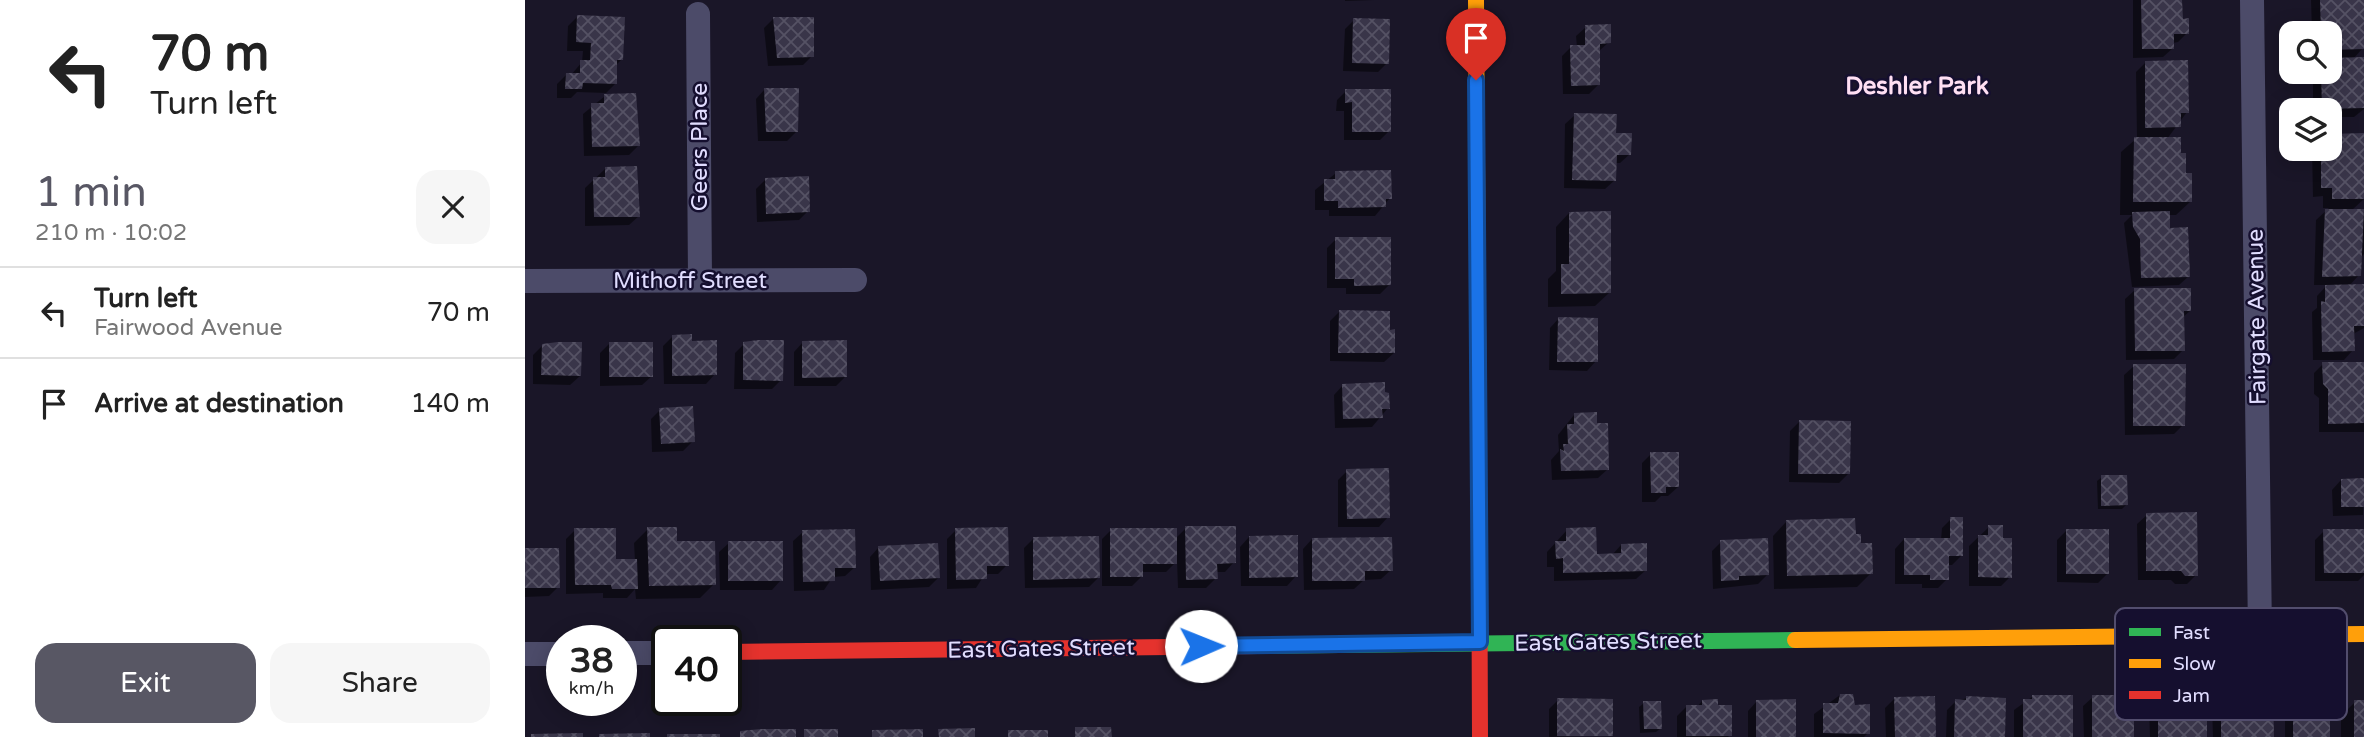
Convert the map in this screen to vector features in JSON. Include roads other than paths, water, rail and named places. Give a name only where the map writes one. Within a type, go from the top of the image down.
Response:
[{"type":"street","points":[[1476,0],[1480,737]]},
{"type":"street","name":"Fairgate Avenue","points":[[2252,0],[2260,608]]},
{"type":"street","name":"Geers Place","points":[[698,14],[700,280]]},
{"type":"street","name":"Mithoff Street","points":[[525,281],[855,280]]},
{"type":"street","name":"East Gates Street","points":[[742,652],[2115,636]]},
{"type":"street","points":[[525,654],[546,654]]},
{"type":"district","name":"Deshler Park","points":[[1917,86]]}]
